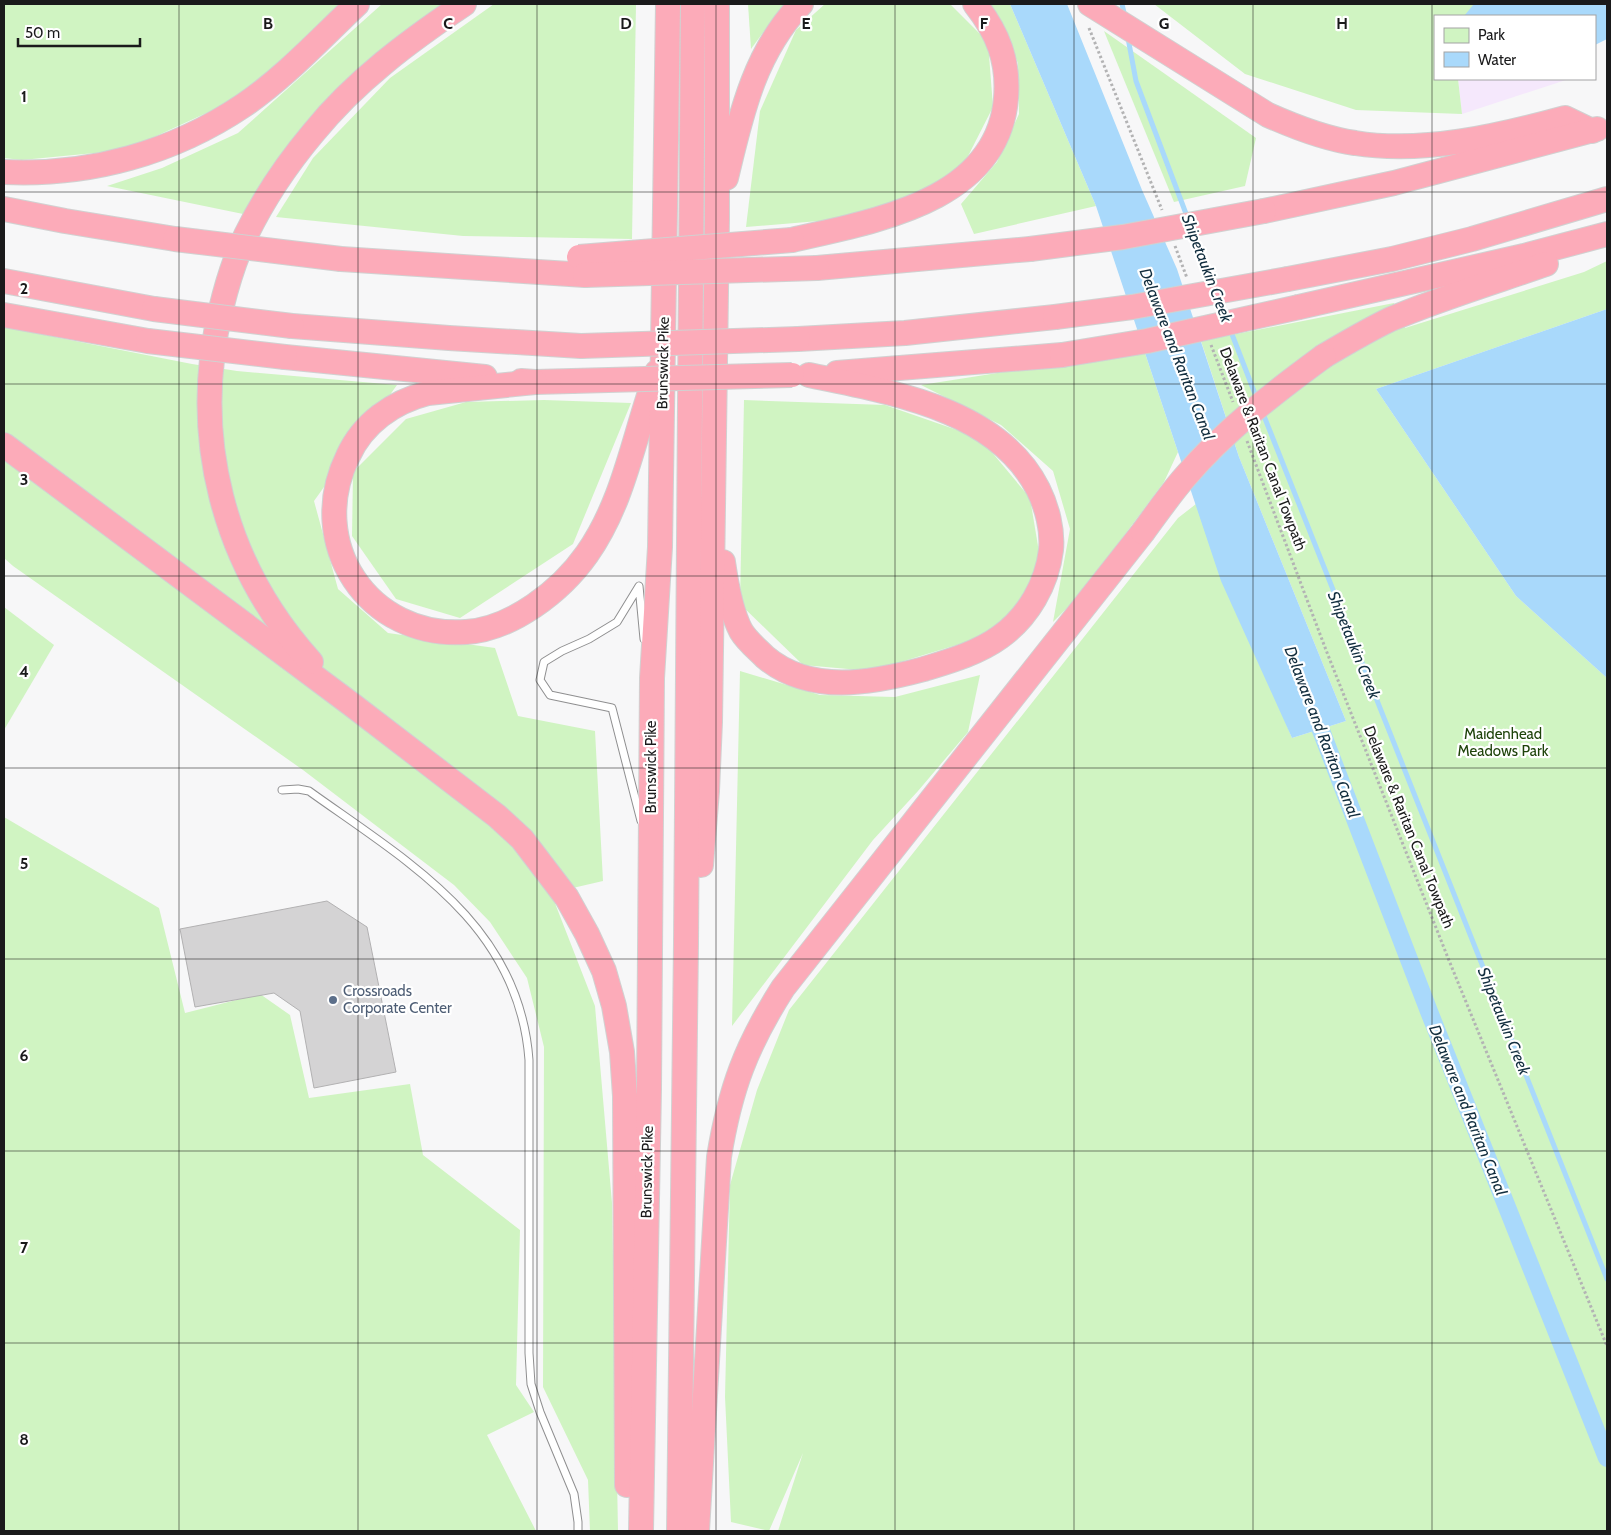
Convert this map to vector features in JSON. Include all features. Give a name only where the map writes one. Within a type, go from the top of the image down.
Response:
[{"type":"highway","points":[[4,172],[60,172],[100,166],[176,143],[211,126],[245,105],[271,84],[357,4]]},
{"type":"highway","points":[[351,704],[296,646],[275,618],[251,578],[235,542],[214,466],[210,428],[209,387],[214,337],[228,280],[246,236],[265,200],[290,162],[313,132],[345,97],[380,65],[424,31],[464,4]]},
{"type":"highway","name":"Brunswick Pike","points":[[641,1531],[648,1099],[651,716],[660,547],[668,4]]},
{"type":"highway","name":"Brunswick Pike","points":[[679,1531],[686,943],[693,4]]},
{"type":"highway","points":[[686,943],[700,876],[707,790],[717,219],[717,4]]},
{"type":"highway","points":[[717,219],[738,128],[754,75],[773,40],[791,14],[801,4]]},
{"type":"highway","points":[[582,266],[792,240],[856,226],[928,201],[958,184],[975,170],[999,133],[1007,88],[1005,62],[998,39],[989,21],[975,4]]},
{"type":"highway","points":[[1088,13],[1188,66],[1268,115],[1296,127],[1354,143],[1383,146],[1417,145],[1478,138],[1565,118],[1599,128]]},
{"type":"highway","points":[[4,209],[175,239],[341,259],[433,266],[817,268],[1030,249],[1123,237],[1264,211],[1394,183],[1599,128]]},
{"type":"highway","points":[[4,281],[154,309],[292,326],[449,338],[582,346],[798,339],[905,333],[1132,307],[1392,259],[1454,244],[1607,199]]},
{"type":"highway","points":[[664,354],[647,400],[632,457],[608,519],[586,555],[559,585],[545,597],[518,616],[493,626],[467,632],[421,628],[400,620],[382,609],[367,596],[352,578],[342,558],[336,539],[333,515],[335,491],[341,470],[352,446],[379,416],[398,404],[418,395],[536,382],[572,381],[800,375],[1062,355],[1147,341],[1524,256],[1607,234]]},
{"type":"highway","points":[[697,1531],[718,1157],[724,1120],[732,1090],[762,1020],[783,988],[1185,477],[1220,440],[1324,356],[1357,336],[1391,319],[1450,297],[1607,246]]},
{"type":"highway","points":[[4,315],[148,341],[285,357],[536,382]]},
{"type":"highway","points":[[713,501],[728,593],[741,630],[760,652],[772,662],[791,673],[812,680],[835,683],[859,682],[902,675],[945,663],[982,648],[1001,636],[1019,620],[1033,602],[1043,582],[1050,561],[1052,544],[1049,520],[1043,500],[1032,478],[1018,459],[1000,441],[974,425],[940,409],[879,391],[800,375]]},
{"type":"highway","points":[[4,445],[351,704],[497,816],[522,839],[567,898],[587,934],[604,971],[614,1006],[622,1052],[625,1096],[628,1531]]},
{"type":"lane","points":[[650,856],[612,708],[550,695],[540,680],[544,662],[562,651],[589,640],[617,622],[639,586],[651,716]]},
{"type":"lane","points":[[282,790],[309,790],[422,872],[464,912],[482,933],[498,958],[522,1011],[528,1037],[529,1060],[529,1353],[532,1384],[540,1412],[574,1494],[578,1531]]},
{"type":"path","points":[[1088,13],[1164,216]]},
{"type":"path","points":[[1174,243],[1187,279]]},
{"type":"path","name":"Delaware & Raritan Canal Towpath","points":[[1210,342],[1234,405]]},
{"type":"path","name":"Delaware & Raritan Canal Towpath","points":[[1244,432],[1330,659],[1448,958],[1607,1346]]},
{"type":"shaded area","points":[[1458,80],[1566,80],[1462,114]]},
{"type":"green space","points":[[4,4],[342,4],[239,98],[126,150],[22,160],[4,158]]},
{"type":"green space","points":[[382,4],[454,4],[380,57],[248,215],[107,186],[162,168],[238,133]]},
{"type":"green space","points":[[494,4],[636,4],[632,239],[463,236],[276,217],[313,158],[390,78]]},
{"type":"green space","points":[[748,4],[784,4],[751,49]]},
{"type":"green space","points":[[825,4],[950,4],[988,42],[993,107],[964,164],[909,203],[831,220],[746,227],[760,111],[796,30]]},
{"type":"green space","points":[[987,4],[1010,4],[1096,206],[974,234],[961,204],[997,162],[1019,114],[1018,63],[993,9]]},
{"type":"green space","points":[[1154,4],[1484,4],[1475,15],[1434,15],[1434,80],[1458,80],[1462,114],[1356,110],[1245,74]]},
{"type":"green space","points":[[1104,31],[1256,138],[1245,186],[1174,202]]},
{"type":"green space","name":"Maidenhead Meadows Park","points":[[1607,261],[1607,309],[1376,389],[1516,596],[1607,678],[1607,1531],[778,1531],[803,1453],[769,1531],[731,1522],[725,1397],[730,1185],[757,1090],[789,1010],[1178,518],[1196,504],[1292,738],[1346,721],[1239,457],[1201,341],[1394,303],[1405,328],[1584,272]]},
{"type":"green space","points":[[4,327],[237,371],[397,385],[314,501],[338,589],[388,633],[495,648],[518,716],[595,731],[603,881],[551,893],[595,1006],[612,1203],[618,1531],[590,1531],[588,1480],[543,1387],[544,1047],[527,978],[490,922],[454,885],[303,770],[4,558]]},
{"type":"green space","points":[[1144,350],[1178,452],[1164,482],[1079,596],[1053,622],[1070,529],[1053,471],[1001,425],[921,385]]},
{"type":"green space","points":[[544,400],[631,403],[573,544],[460,618],[396,599],[352,536],[353,472],[406,419],[466,402]]},
{"type":"green space","points":[[744,400],[885,405],[980,438],[1030,498],[1041,564],[1015,616],[973,640],[871,671],[803,665],[740,604]]},
{"type":"green space","points":[[4,607],[54,645],[4,730]]},
{"type":"green space","points":[[740,671],[820,695],[895,697],[980,675],[968,732],[873,840],[732,1026]]},
{"type":"green space","points":[[4,817],[159,908],[185,1013],[260,994],[290,1015],[309,1098],[410,1084],[423,1155],[520,1230],[516,1385],[534,1412],[487,1435],[536,1531],[4,1531]]},
{"type":"water","points":[[1010,4],[1067,4],[1142,190],[1177,269],[1239,457],[1346,721],[1292,738],[1221,581],[1096,206]]},
{"type":"water","points":[[1474,4],[1607,4],[1607,39],[1596,44],[1596,15],[1465,15]]},
{"type":"water","points":[[1607,309],[1607,678],[1516,596],[1376,389]]},
{"type":"building","name":"Crossroads Corporate Center","points":[[327,901],[367,927],[396,1072],[314,1088],[300,1011],[274,993],[195,1007],[180,929]]},
{"type":"waterway","name":"Shipetaukin Creek","points":[[1122,4],[1125,17]]},
{"type":"waterway","name":"Shipetaukin Creek","points":[[1128,38],[1136,81],[1188,219]]},
{"type":"waterway","name":"Shipetaukin Creek","points":[[1193,231],[1214,286]]},
{"type":"waterway","name":"Shipetaukin Creek","points":[[1218,297],[1226,317]]},
{"type":"waterway","name":"Shipetaukin Creek","points":[[1230,329],[1257,399]]},
{"type":"waterway","name":"Shipetaukin Creek","points":[[1262,411],[1607,1279]]},
{"type":"waterway","name":"Delaware and Raritan Canal","points":[[1312,707],[1430,1014],[1607,1458]]},
{"type":"place","name":"Crossroads Corporate Center","points":[[333,1000]]}]
